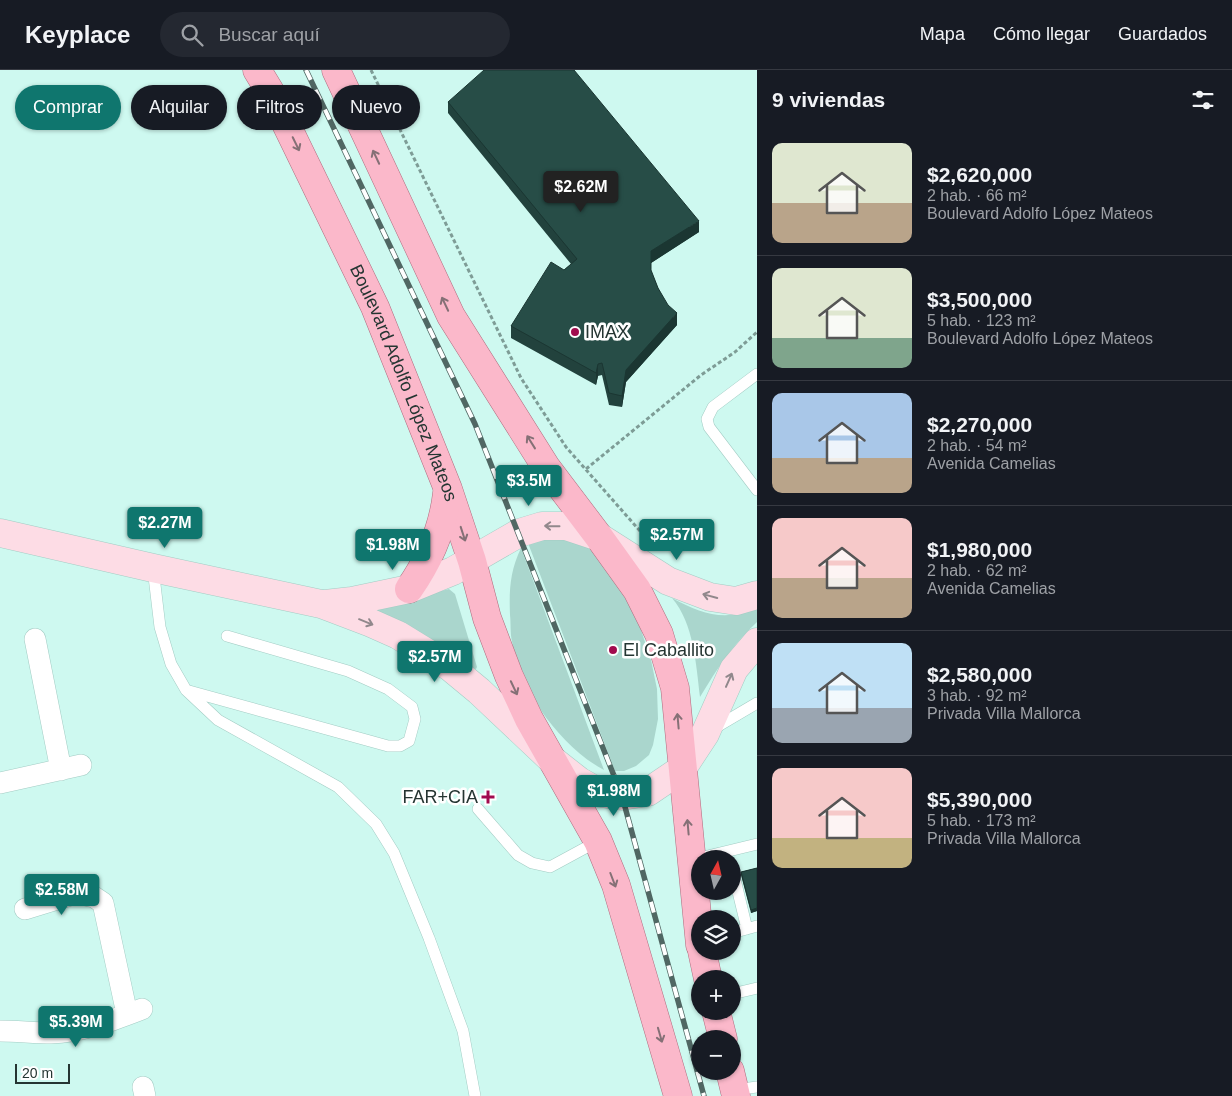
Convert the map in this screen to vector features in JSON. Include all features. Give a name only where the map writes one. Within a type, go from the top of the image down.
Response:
[{"type":"main road","name":"Boulevard Adolfo López Mateos","points":[[257,70],[271,93],[375,307],[448,489],[472,561],[487,618],[509,676],[529,719],[598,841],[616,885],[678,1096]]},
{"type":"main road","points":[[336,70],[451,316],[546,467],[637,590],[659,634],[675,688],[691,860]]},
{"type":"main road","points":[[409,589],[425,565],[440,532],[448,489]]},
{"type":"street","points":[[321,604],[352,602],[409,589],[433,580],[472,561],[519,533],[542,526],[566,526],[599,537],[668,581],[710,597],[736,601],[757,595]]},
{"type":"street","points":[[0,533],[321,604],[398,636],[450,667],[479,691],[551,759],[578,781],[600,793],[622,796],[648,792],[682,769],[705,734],[734,669],[757,642]]},
{"type":"street","points":[[35,639],[61,770]]},
{"type":"street","points":[[0,783],[81,765]]},
{"type":"street","points":[[0,1031],[52,1033],[73,1030],[97,1025],[135,1011],[103,904],[94,897],[77,893],[25,908]]},
{"type":"lane","points":[[757,374],[713,407],[707,419],[709,428],[757,490]]},
{"type":"lane","points":[[153,568],[160,627],[171,664],[186,690],[218,720],[338,787],[376,824],[394,853],[429,938],[463,1031],[475,1096]]},
{"type":"lane","points":[[186,690],[388,746],[400,746],[409,741],[415,719],[412,707],[388,689],[348,671],[228,636]]},
{"type":"lane","points":[[705,734],[757,703]]},
{"type":"lane","points":[[478,809],[518,855],[532,863],[550,867],[598,841]]},
{"type":"lane","points":[[741,851],[757,844]]},
{"type":"lane","points":[[741,894],[752,928]]},
{"type":"lane","points":[[741,992],[757,988]]},
{"type":"path","points":[[371,70],[521,378],[566,447],[652,545]]},
{"type":"path","points":[[586,469],[701,375],[735,352],[757,332]]},
{"type":"green space","points":[[538,535],[579,540],[594,553],[619,584],[639,624],[651,660],[657,689],[658,719],[649,755],[636,766],[624,771],[615,771],[528,543]]},
{"type":"green space","points":[[521,548],[604,770],[588,760],[558,732],[544,715],[523,678],[511,638],[510,606],[512,573]]},
{"type":"green space","points":[[449,589],[455,594],[477,667],[476,669],[403,623],[346,605],[422,596]]},
{"type":"green space","points":[[672,598],[703,612],[713,614],[734,615],[757,608],[757,622],[726,657],[700,697],[693,645],[685,620]]},
{"type":"building","points":[[484,70],[574,70],[699,221],[651,251],[651,270],[658,288],[668,305],[677,313],[626,370],[622,396],[609,393],[602,363],[598,364],[596,373],[511,326],[551,262],[564,270],[577,259],[448,102]]},
{"type":"building","points":[[757,868],[757,908],[751,910],[741,872]]},
{"type":"railway","points":[[306,70],[475,424],[622,796],[704,1096]]},
{"type":"place","name":"IMAX","points":[[575,332]]},
{"type":"place","name":"El Caballito","points":[[613,650]]},
{"type":"place","name":"FAR+CIA","points":[[488,797]]}]
